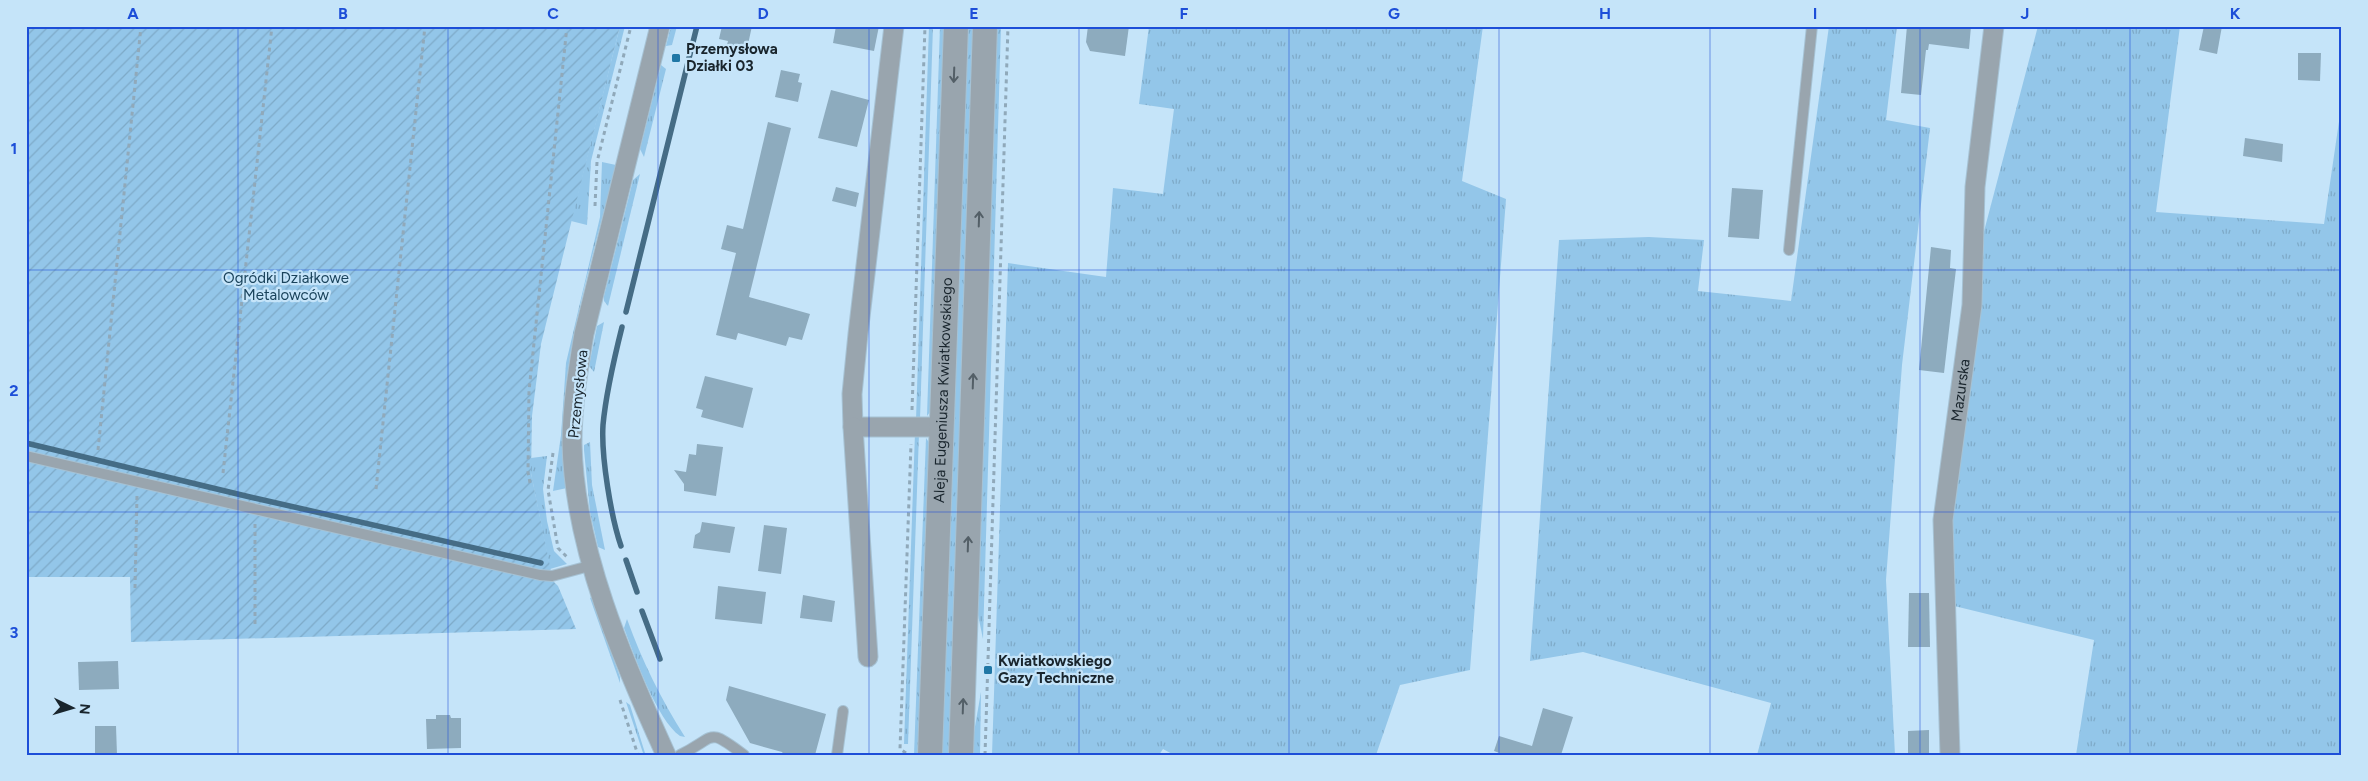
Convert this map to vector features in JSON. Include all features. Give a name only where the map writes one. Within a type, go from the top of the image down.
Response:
[{"type":"street","name":"Przemysłowa","points":[[660,26],[584,334],[575,385],[572,443],[584,535],[593,565],[638,694],[666,755]]},
{"type":"street","points":[[868,657],[852,394],[894,26]]},
{"type":"street","name":"Aleja Eugeniusza Kwiatkowskiego","points":[[930,755],[956,26]]},
{"type":"street","name":"Aleja Eugeniusza Kwiatkowskiego","points":[[961,755],[985,26]]},
{"type":"street","name":"Mazurska","points":[[1950,755],[1943,520],[1972,305],[1975,187],[1994,26]]},
{"type":"street","points":[[853,427],[943,427]]},
{"type":"lane","points":[[1789,250],[1812,26]]},
{"type":"lane","points":[[26,456],[540,575],[552,576],[593,565]]},
{"type":"lane","points":[[837,755],[843,711]]},
{"type":"lane","points":[[680,755],[692,752],[708,737],[720,737],[744,755]]},
{"type":"path","points":[[98,450],[141,26]]},
{"type":"path","points":[[223,473],[272,26]]},
{"type":"path","points":[[376,489],[425,26]]},
{"type":"path","points":[[530,483],[528,472],[529,391],[567,26]]},
{"type":"path","points":[[912,419],[925,26]]},
{"type":"path","points":[[985,755],[1008,26]]},
{"type":"path","points":[[906,754],[900,749],[911,444]]},
{"type":"path","points":[[135,588],[137,482]]},
{"type":"path","points":[[255,624],[256,510]]},
{"type":"green space","name":"Ogródki Działkowe Metalowców","points":[[26,26],[620,26],[541,344],[532,416],[531,473],[553,581],[558,586],[576,629],[131,642],[130,577],[26,577]]},
{"type":"green space","points":[[620,26],[625,26],[591,161],[587,225],[571,221]]},
{"type":"green space","points":[[671,26],[677,26],[672,45],[666,46]]},
{"type":"green space","points":[[929,26],[933,26],[920,419],[916,420]]},
{"type":"green space","points":[[940,26],[946,26],[933,408],[927,416]]},
{"type":"green space","points":[[965,26],[976,26],[951,755],[940,755]]},
{"type":"green space","points":[[995,26],[1001,26],[983,639],[977,610]]},
{"type":"green space","points":[[1149,26],[1483,26],[1462,181],[1506,199],[1470,670],[1400,685],[1376,755],[1174,755],[1163,749],[1159,755],[992,755],[1008,263],[1106,277],[1113,188],[1163,194],[1174,109],[1139,104]]},
{"type":"green space","points":[[1829,26],[1897,26],[1886,120],[1930,128],[1902,365],[1886,580],[1895,755],[1757,755],[1771,703],[1583,652],[1530,661],[1559,240],[1649,237],[1704,240],[1698,291],[1791,301]]},
{"type":"green space","points":[[2038,26],[2180,26],[2156,212],[2324,224],[2342,101],[2342,755],[2076,755],[2094,640],[1938,602],[1967,296]]},
{"type":"green space","points":[[661,65],[666,69],[644,157],[640,149]]},
{"type":"green space","points":[[602,162],[616,165],[588,274],[570,357],[564,411],[567,488],[553,491],[561,435],[566,363],[600,217]]},
{"type":"green space","points":[[640,174],[608,306],[604,301],[604,296],[633,180]]},
{"type":"green space","points":[[604,322],[594,372],[589,366],[597,326]]},
{"type":"green space","points":[[915,433],[919,434],[908,744],[904,744]]},
{"type":"green space","points":[[926,438],[932,447],[920,755],[914,755]]},
{"type":"green space","points":[[590,442],[592,485],[605,550],[598,547],[590,512],[584,445]]},
{"type":"green space","points":[[547,456],[543,489],[547,521],[554,551],[567,564],[550,569],[531,473],[531,458]]},
{"type":"green space","points":[[592,597],[620,677],[620,683],[590,598]]},
{"type":"green space","points":[[627,619],[653,680],[685,737],[680,736],[671,728],[647,686],[624,628]]},
{"type":"green space","points":[[981,692],[980,755],[970,755]]},
{"type":"green space","points":[[626,702],[630,705],[645,753],[643,753]]},
{"type":"building","points":[[722,26],[752,26],[747,49],[727,45],[728,41],[719,39]]},
{"type":"building","points":[[836,26],[879,26],[874,51],[833,43]]},
{"type":"building","points":[[1088,26],[1129,26],[1125,56],[1090,51],[1086,42]]},
{"type":"building","points":[[1907,26],[1971,26],[1969,49],[1929,44],[1928,50],[1926,50],[1921,95],[1901,93]]},
{"type":"building","points":[[2204,26],[2222,26],[2217,54],[2199,50]]},
{"type":"building","points":[[2298,53],[2321,53],[2320,81],[2298,80]]},
{"type":"building","points":[[781,70],[800,74],[798,82],[802,83],[798,102],[775,97]]},
{"type":"building","points":[[831,90],[869,100],[857,147],[818,138]]},
{"type":"building","points":[[768,122],[791,128],[749,297],[810,314],[802,340],[789,337],[786,346],[738,333],[736,340],[716,335],[736,253],[721,249],[727,225],[743,229]]},
{"type":"building","points":[[2245,138],[2283,144],[2282,162],[2243,156]]},
{"type":"building","points":[[836,187],[859,193],[856,207],[832,201]]},
{"type":"building","points":[[1732,188],[1763,190],[1759,239],[1728,237]]},
{"type":"building","points":[[1931,247],[1951,250],[1950,268],[1956,269],[1944,373],[1919,370]]},
{"type":"building","points":[[705,376],[753,388],[743,428],[701,417],[703,410],[696,408]]},
{"type":"building","points":[[697,444],[723,447],[716,496],[684,491],[684,484],[674,470],[686,472],[689,454],[696,455]]},
{"type":"building","points":[[702,522],[735,527],[730,553],[693,548],[695,535],[700,532]]},
{"type":"building","points":[[764,525],[787,528],[781,574],[758,571]]},
{"type":"building","points":[[718,586],[766,592],[762,624],[715,619]]},
{"type":"building","points":[[1909,593],[1929,593],[1930,647],[1908,647]]},
{"type":"building","points":[[803,595],[835,601],[832,622],[800,618]]},
{"type":"building","points":[[118,661],[119,689],[79,690],[78,662]]},
{"type":"building","points":[[729,686],[826,714],[815,755],[784,755],[782,752],[750,743],[726,700]]},
{"type":"building","points":[[1543,708],[1573,717],[1561,755],[1505,755],[1494,751],[1499,736],[1532,746]]},
{"type":"building","points":[[436,715],[450,715],[451,718],[461,718],[461,748],[427,749],[426,719],[436,719]]},
{"type":"building","points":[[95,726],[116,726],[117,755],[95,755]]},
{"type":"building","points":[[1929,730],[1929,755],[1908,755],[1908,731]]},
{"type":"waterway","points":[[626,312],[697,26]]},
{"type":"waterway","points":[[621,546],[608,486],[603,425],[608,388],[622,327]]},
{"type":"waterway","points":[[26,443],[250,497],[541,563]]},
{"type":"waterway","points":[[626,560],[637,592]]},
{"type":"waterway","points":[[642,611],[660,659]]},
{"type":"place","name":"Przemysłowa Działki 03","points":[[676,58]]},
{"type":"place","name":"Kwiatkowskiego Gazy Techniczne","points":[[988,670]]}]
